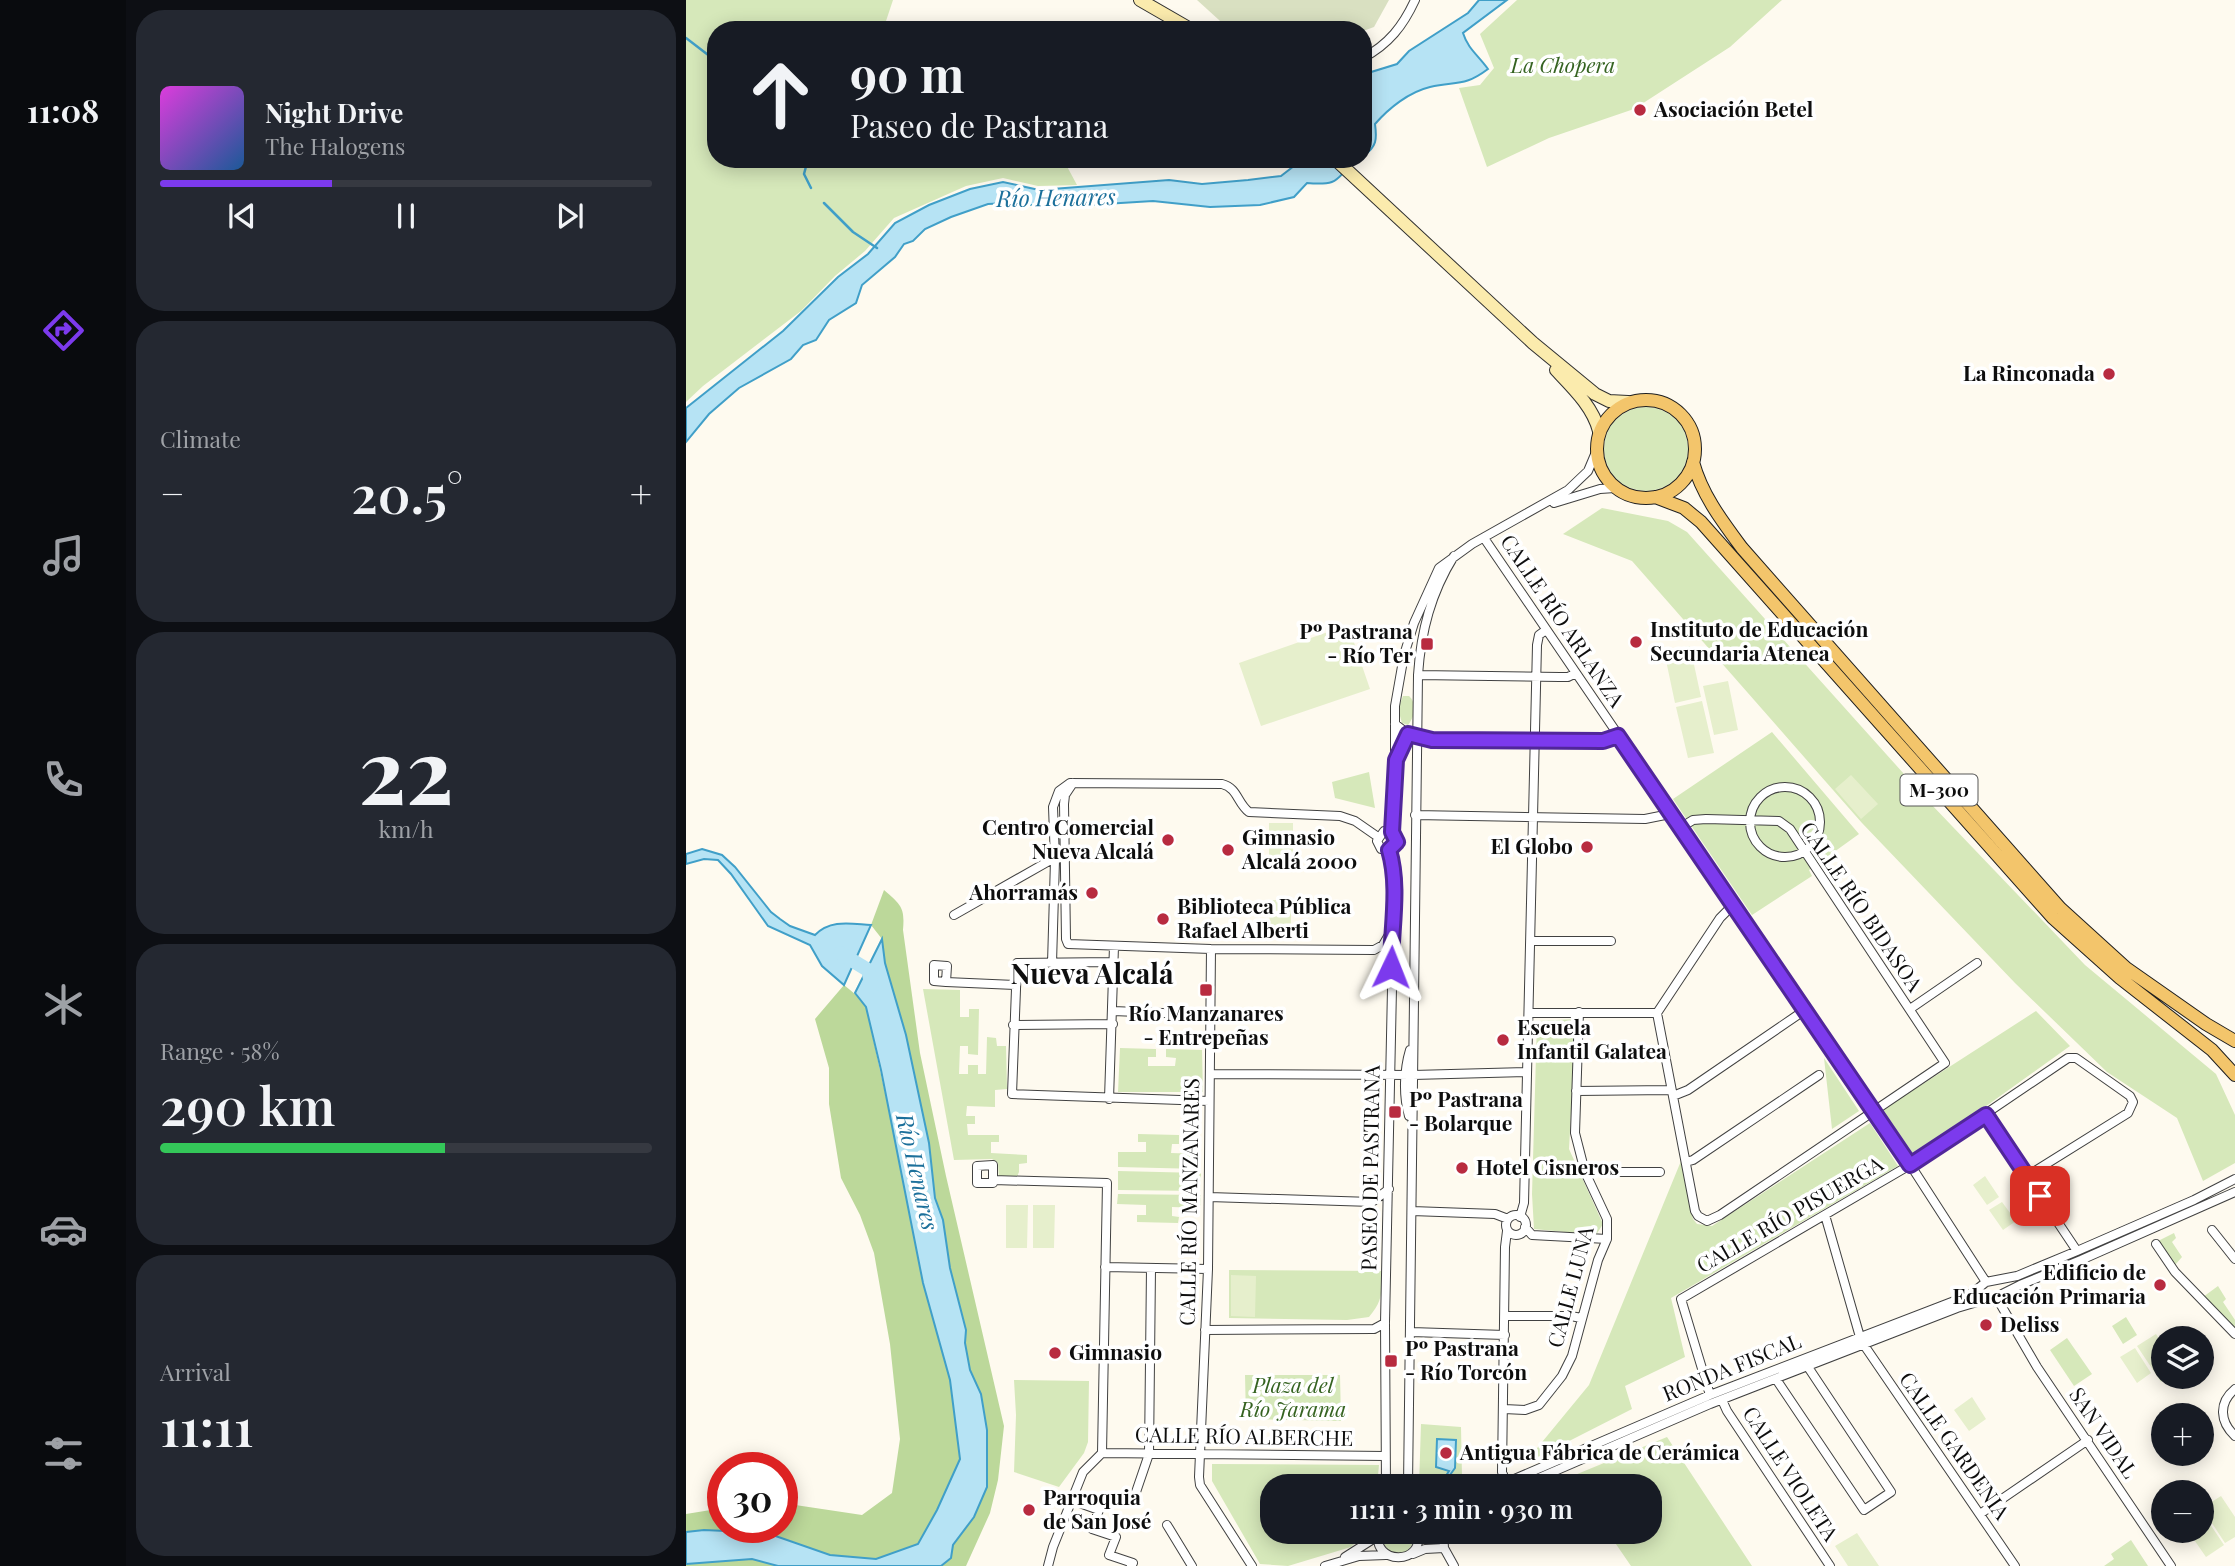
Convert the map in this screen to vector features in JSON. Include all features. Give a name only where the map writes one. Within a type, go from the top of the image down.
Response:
[{"type":"main road","points":[[1140,0],[1176,21]]},
{"type":"main road","name":"M-300","points":[[1345,168],[1533,343],[1595,394],[1609,401],[1658,401],[1671,406],[1684,417],[1692,432],[1695,447],[1693,463],[1698,481],[1742,548],[2060,908],[2126,968],[2235,1041]]},
{"type":"main road","name":"M-300","points":[[1533,343],[1584,402],[1599,431]]},
{"type":"main road","points":[[1615,488],[1599,466],[1596,452],[1599,431],[1616,409],[1628,402]]},
{"type":"main road","points":[[1655,497],[1668,493],[1679,485],[1688,475],[1693,463]]},
{"type":"main road","name":"M-300","points":[[1615,488],[1628,495],[1655,497],[1684,508],[1701,522],[2053,918],[2120,978],[2212,1050],[2235,1075]]},
{"type":"street","points":[[1372,52],[1390,40],[1407,17],[1415,0]]},
{"type":"street","points":[[1454,556],[1568,490],[1588,471],[1596,452]]},
{"type":"street","points":[[1538,509],[1600,489],[1615,488]]},
{"type":"street","name":"CALLE RÍO ARLANZA","points":[[1484,538],[1874,1111],[1987,1284]]},
{"type":"street","name":"PASEO DE PASTRANA","points":[[1396,760],[1417,727],[1421,642],[1435,590],[1454,556]]},
{"type":"street","name":"PASEO DE PASTRANA","points":[[1392,832],[1395,724],[1404,655],[1413,623],[1439,568],[1454,556]]},
{"type":"street","points":[[1520,1217],[1524,1203],[1536,645],[1539,635],[1546,631]]},
{"type":"street","points":[[1418,675],[1568,677],[1576,673]]},
{"type":"street","points":[[1398,691],[1408,688],[1417,694]]},
{"type":"street","points":[[1395,724],[1412,736],[1603,741],[1618,736]]},
{"type":"street","name":"PASEO DE PASTRANA","points":[[1407,1474],[1415,815],[1412,736]]},
{"type":"street","points":[[1395,785],[1405,779],[1415,785]]},
{"type":"street","points":[[1073,783],[1065,794],[1068,944],[1211,949],[1374,950],[1386,958],[1391,967]]},
{"type":"street","points":[[1052,963],[1054,801],[1060,789],[1073,783],[1222,784],[1235,791],[1249,813],[1340,816],[1355,821],[1378,837],[1381,849],[1389,850],[1397,842],[1392,832],[1384,831],[1378,837]]},
{"type":"street","points":[[1772,790],[1798,790],[1809,797],[1817,807],[1821,819],[1817,837],[1804,851],[1785,856],[1767,853],[1753,839],[1750,820],[1752,810],[1761,797],[1772,790]]},
{"type":"street","points":[[1415,815],[1645,818],[1670,814]]},
{"type":"street","name":"CALLE RÍO BIDASOA","points":[[1680,828],[1693,820],[1750,820],[1779,821],[1790,829],[1945,1063],[1874,1111]]},
{"type":"street","points":[[1054,824],[1065,824]]},
{"type":"street","points":[[1055,849],[1066,848]]},
{"type":"street","name":"PASEO DE PASTRANA","points":[[1386,1474],[1385,1323],[1393,927],[1393,863],[1389,850]]},
{"type":"street","points":[[954,915],[1055,860]]},
{"type":"street","points":[[1733,905],[1720,918],[1657,1013],[1695,1211],[1707,1221],[1720,1215],[1874,1111]]},
{"type":"street","points":[[1374,950],[1386,942],[1393,927]]},
{"type":"street","points":[[1531,941],[1611,941]]},
{"type":"street","points":[[1110,1099],[1114,946]]},
{"type":"street","name":"CALLE RÍO MANZANARES","points":[[1211,949],[1208,1269],[1200,1485],[1252,1566]]},
{"type":"street","points":[[1114,962],[1017,963],[1012,1094],[1209,1101]]},
{"type":"street","points":[[1910,1009],[1977,962]]},
{"type":"street","points":[[946,982],[1015,985]]},
{"type":"street","points":[[1576,1091],[1672,1093],[1688,1090],[1805,1010]]},
{"type":"street","points":[[1113,1011],[1210,1015]]},
{"type":"street","name":"CALLE LUNA","points":[[1504,1409],[1532,1408],[1549,1395],[1562,1376],[1572,1356],[1606,1239],[1607,1219],[1585,1172],[1575,1133],[1578,1012]]},
{"type":"street","points":[[1529,1013],[1657,1013]]},
{"type":"street","points":[[1013,1025],[1113,1024]]},
{"type":"street","name":"CALLE RÍO PISUERGA","points":[[1710,1395],[1681,1299],[1910,1165],[2068,1058],[2076,1058],[2130,1096],[2133,1102],[2128,1113],[2026,1176]]},
{"type":"street","points":[[1210,1074],[1410,1075],[1527,1072]]},
{"type":"street","points":[[1686,1162],[1693,1160],[1819,1075]]},
{"type":"street","points":[[1986,1115],[2077,1251]]},
{"type":"street","points":[[1585,1172],[1660,1172]]},
{"type":"street","name":"RONDA FISCAL","points":[[1548,1474],[1776,1379],[1984,1300],[1991,1302],[2198,1203],[2235,1179]]},
{"type":"street","points":[[993,1181],[1107,1183],[1102,1453],[1083,1472],[1048,1566]]},
{"type":"street","points":[[1372,1202],[1389,1189]]},
{"type":"street","name":"RONDA FISCAL","points":[[1525,1474],[1710,1395],[1970,1295],[1987,1284],[2017,1276],[2198,1203],[2235,1192]]},
{"type":"street","points":[[1209,1197],[1372,1202],[1388,1214]]},
{"type":"street","points":[[1412,1211],[1496,1214],[1508,1219]]},
{"type":"street","points":[[1825,1215],[1860,1336]]},
{"type":"street","points":[[1502,1474],[1505,1247],[1508,1219],[1520,1217],[1532,1235],[1606,1239]]},
{"type":"street","points":[[1507,1231],[1516,1235],[1522,1233],[1525,1227]]},
{"type":"street","points":[[2212,1230],[2235,1259]]},
{"type":"street","points":[[2157,1244],[2175,1272],[2235,1334]]},
{"type":"street","points":[[1105,1267],[1208,1269]]},
{"type":"street","points":[[1135,1495],[1149,1454],[1151,1268]]},
{"type":"street","points":[[1984,1300],[1981,1296],[1987,1284],[2000,1284],[2000,1297]]},
{"type":"street","name":"SAN VIDAL","points":[[2000,1297],[2030,1355],[2171,1566]]},
{"type":"street","points":[[1505,1316],[1581,1318]]},
{"type":"street","points":[[1205,1330],[1374,1329],[1385,1323]]},
{"type":"street","points":[[1411,1332],[1504,1335]]},
{"type":"street","name":"CALLE GARDENIA","points":[[1864,1345],[2015,1566]]},
{"type":"street","points":[[1776,1379],[1864,1510],[1891,1492],[1808,1367]]},
{"type":"street","points":[[2235,1389],[2224,1404],[2222,1415],[2227,1429],[2235,1436]]},
{"type":"street","name":"CALLE VIOLETA","points":[[1722,1400],[1830,1566]]},
{"type":"street","points":[[1980,1514],[2088,1440]]},
{"type":"street","name":"CALLE RÍO ALBERCHE","points":[[1102,1453],[1385,1456]]},
{"type":"street","points":[[1071,1500],[1099,1510],[1092,1529],[1116,1537],[1109,1555],[1133,1563],[1132,1566]]},
{"type":"street","points":[[1167,1524],[1192,1566]]},
{"type":"street","points":[[1328,1565],[1366,1544]]},
{"type":"street","points":[[1379,1544],[1390,1566]]},
{"type":"street","points":[[1437,1544],[1444,1548]]},
{"type":"street","points":[[1444,1544],[1454,1566]]},
{"type":"street","points":[[1328,1565],[1359,1556],[1409,1559],[1417,1551],[1444,1548]]},
{"type":"green space","points":[[686,0],[893,0],[886,21],[707,21],[707,168],[1068,168],[1077,185],[1038,186],[1003,178],[966,186],[894,218],[865,251],[835,276],[801,311],[686,402]]},
{"type":"green space","points":[[1197,0],[1389,0],[1372,28],[1372,21],[1220,21]]},
{"type":"green space","name":"La Chopera","points":[[1517,0],[1782,0],[1730,47],[1634,109],[1549,138],[1487,167],[1459,88],[1480,85],[1494,68],[1480,34]]},
{"type":"green space","points":[[1646,407],[1662,410],[1676,419],[1685,433],[1688,449],[1685,465],[1676,479],[1662,488],[1646,491],[1630,488],[1616,479],[1607,465],[1604,449],[1607,433],[1616,419],[1630,410]]},
{"type":"green space","points":[[1602,508],[1668,521],[1687,532],[1930,803],[2085,965],[2216,1074],[2235,1115],[2235,1163],[2203,1181],[2177,1118],[2107,1072],[2015,983],[1862,823],[1632,561],[1563,534]]},
{"type":"green space","points":[[1348,625],[1370,689],[1261,726],[1239,663]]},
{"type":"green space","points":[[1690,646],[1701,697],[1675,703],[1664,651]]},
{"type":"green space","points":[[1728,681],[1738,730],[1714,735],[1703,686]]},
{"type":"green space","points":[[1403,696],[1409,696],[1414,706],[1414,714],[1408,725],[1402,723],[1398,709]]},
{"type":"green space","points":[[1702,701],[1714,753],[1688,758],[1676,707]]},
{"type":"green space","points":[[1772,732],[1859,834],[1809,870],[1812,876],[1752,915],[1673,799]]},
{"type":"green space","points":[[1369,772],[1375,808],[1335,798],[1332,782]]},
{"type":"green space","points":[[1851,775],[1878,804],[1861,819],[1835,789]]},
{"type":"green space","points":[[1269,823],[1293,823],[1293,868],[1269,868]]},
{"type":"green space","points":[[884,890],[898,903],[902,911],[920,1053],[1004,1426],[998,1480],[990,1513],[966,1566],[941,1566],[951,1558],[953,1545],[974,1517],[987,1487],[981,1394],[970,1370],[965,1343],[966,1330],[950,1268],[943,1220],[935,1198],[929,1143],[906,1035],[885,963],[882,939],[871,925]]},
{"type":"green space","points":[[1270,900],[1291,900],[1291,936],[1269,935]]},
{"type":"green space","points":[[844,985],[861,999],[866,1007],[901,1165],[923,1282],[950,1380],[960,1459],[918,1544],[876,1559],[830,1555],[796,1543],[798,1543],[798,1505],[862,1515],[892,1493],[900,1439],[890,1344],[874,1253],[860,1215],[841,1178],[829,1104],[829,1068],[815,1019]]},
{"type":"green space","points":[[923,989],[960,990],[960,1017],[969,1017],[969,1009],[979,1009],[978,1055],[968,1054],[968,1046],[960,1046],[959,1074],[968,1074],[968,1065],[978,1065],[978,1074],[986,1074],[987,1037],[996,1038],[997,1046],[1006,1046],[1007,1089],[995,1090],[995,1107],[967,1106],[966,1116],[975,1116],[975,1124],[967,1124],[968,1135],[999,1135],[999,1142],[991,1142],[991,1153],[1027,1155],[1027,1163],[1019,1164],[1015,1181],[999,1180],[998,1163],[992,1159],[954,1160]]},
{"type":"green space","points":[[2036,1011],[2070,1046],[1911,1160],[1881,1111]]},
{"type":"green space","points":[[1576,1019],[1569,1149],[1603,1224],[1596,1235],[1534,1229],[1532,1194],[1537,1021]]},
{"type":"green space","points":[[1120,1048],[1156,1049],[1156,1057],[1148,1057],[1148,1066],[1175,1066],[1176,1058],[1166,1057],[1166,1049],[1202,1050],[1203,1092],[1118,1092]]},
{"type":"green space","points":[[1824,1058],[1859,1111],[1832,1129]]},
{"type":"green space","points":[[1870,1123],[1898,1166],[1671,1298],[1685,1357],[1625,1386],[1632,1409],[1524,1464],[1589,1385],[1681,1161],[1693,1219],[1697,1224],[1712,1226]]},
{"type":"green space","points":[[1138,1134],[1179,1135],[1179,1144],[1172,1144],[1171,1153],[1201,1154],[1201,1169],[1118,1167],[1118,1152],[1146,1152],[1146,1142],[1138,1142]]},
{"type":"green space","points":[[1118,1171],[1201,1173],[1200,1191],[1118,1190]]},
{"type":"green space","points":[[1985,1176],[1999,1197],[1987,1205],[1973,1185]]},
{"type":"green space","points":[[1118,1194],[1201,1195],[1200,1208],[1172,1207],[1172,1216],[1179,1217],[1178,1223],[1137,1222],[1137,1215],[1146,1215],[1146,1205],[1117,1204]]},
{"type":"green space","points":[[2002,1202],[2016,1221],[2003,1230],[1989,1210]]},
{"type":"green space","points":[[1006,1205],[1028,1205],[1027,1248],[1006,1248]]},
{"type":"green space","points":[[1033,1205],[1055,1205],[1054,1248],[1033,1248]]},
{"type":"green space","points":[[2174,1233],[2176,1238],[2172,1242],[2182,1257],[2175,1265],[2158,1241]]},
{"type":"green space","points":[[1229,1270],[1381,1271],[1381,1296],[1369,1317],[1347,1320],[1229,1318]]},
{"type":"green space","points":[[1231,1275],[1256,1276],[1255,1317],[1231,1316]]},
{"type":"green space","points":[[2218,1286],[2226,1299],[2223,1302],[2235,1320],[2235,1330],[2203,1297]]},
{"type":"green space","points":[[2126,1317],[2137,1335],[2123,1344],[2112,1326]]},
{"type":"green space","points":[[2151,1337],[2151,1367],[2137,1346]]},
{"type":"green space","points":[[2067,1338],[2092,1374],[2074,1386],[2050,1350]]},
{"type":"green space","points":[[2135,1348],[2151,1373],[2137,1383],[2120,1357]]},
{"type":"green space","name":"Plaza del Río Jarama","points":[[1245,1375],[1340,1375],[1341,1421],[1246,1419]]},
{"type":"green space","points":[[1014,1380],[1089,1381],[1088,1442],[1084,1453],[1059,1487],[1014,1472]]},
{"type":"green space","points":[[1972,1397],[1986,1419],[1969,1431],[1954,1410]]},
{"type":"green space","points":[[1421,1424],[1461,1427],[1462,1474],[1419,1474]]},
{"type":"green space","points":[[1667,1437],[1752,1566],[1631,1566],[1616,1544],[1662,1544],[1662,1474],[1577,1474]]},
{"type":"green space","points":[[1212,1464],[1379,1465],[1378,1474],[1260,1474],[1260,1544],[1354,1544],[1288,1566],[1260,1564],[1212,1481]]},
{"type":"green space","points":[[2221,1496],[2235,1517],[2235,1537],[2225,1543],[2214,1526],[2214,1500]]},
{"type":"green space","points":[[707,1511],[707,1530],[686,1532],[686,1514]]},
{"type":"green space","points":[[2214,1530],[2224,1545],[2206,1557],[2196,1543],[2214,1543]]},
{"type":"green space","points":[[1857,1533],[1879,1566],[1848,1566],[1835,1546]]},
{"type":"green space","points":[[2131,1540],[2148,1566],[2104,1566],[2114,1559],[2111,1554]]},
{"type":"green space","points":[[1384,1544],[1412,1544],[1405,1553],[1390,1552]]},
{"type":"green space","points":[[752,1559],[778,1566],[686,1566],[686,1564]]},
{"type":"water","points":[[1479,0],[1507,0],[1463,33],[1470,48],[1488,69],[1466,81],[1422,89],[1400,101],[1375,124],[1375,142],[1372,147],[1372,72],[1397,64],[1409,51],[1468,13]]},
{"type":"water","points":[[1291,168],[1347,168],[1333,181],[1307,183],[1294,197],[1260,205],[1210,207],[1153,201],[1056,207],[1008,203],[988,204],[951,217],[925,229],[913,241],[904,244],[895,257],[862,285],[856,303],[829,320],[816,340],[803,345],[791,359],[739,388],[709,414],[686,442],[686,408],[783,331],[838,277],[868,254],[895,223],[929,205],[970,189],[1003,182],[1039,190],[1169,180],[1202,184],[1281,176]]},
{"type":"water","points":[[702,849],[722,855],[771,912],[790,926],[815,935],[834,925],[871,925],[844,985],[822,966],[810,945],[768,926],[718,860],[704,859],[686,864],[686,854]]},
{"type":"water","points":[[882,939],[885,963],[906,1035],[929,1143],[935,1198],[943,1220],[950,1268],[966,1330],[965,1343],[970,1370],[981,1394],[987,1430],[987,1487],[974,1517],[953,1545],[951,1558],[941,1566],[778,1566],[752,1559],[686,1564],[686,1532],[704,1530],[707,1530],[707,1543],[796,1543],[830,1555],[876,1559],[918,1544],[960,1459],[950,1380],[923,1283],[881,1070],[866,1007],[855,993]]},
{"type":"water","points":[[1437,1439],[1456,1440],[1455,1468],[1451,1474],[1436,1467]]},
{"type":"waterway","points":[[686,38],[707,54]]},
{"type":"waterway","points":[[806,168],[804,174],[811,188]]},
{"type":"waterway","points":[[824,203],[853,232],[877,248]]},
{"type":"waterway","name":"Río Henares","points":[[840,953],[868,970],[872,987]]},
{"type":"place","name":"Asociación Betel","points":[[1640,110]]},
{"type":"place","name":"La Rinconada","points":[[2109,374]]},
{"type":"place","name":"Instituto de Educación Secundaria Atenea","points":[[1636,642]]},
{"type":"place","name":"Pº Pastrana - Río Ter","points":[[1427,644]]},
{"type":"place","name":"Centro Comercial Nueva Alcalá","points":[[1168,840]]},
{"type":"place","name":"El Globo","points":[[1587,847]]},
{"type":"place","name":"Gimnasio Alcalá 2000","points":[[1228,850]]},
{"type":"place","name":"Ahorramás","points":[[1092,893]]},
{"type":"place","name":"Biblioteca Pública Rafael Alberti","points":[[1163,919]]},
{"type":"place","name":"Río Manzanares - Entrepeñas","points":[[1206,990]]},
{"type":"place","name":"Escuela Infantil Galatea","points":[[1503,1040]]},
{"type":"place","name":"Pº Pastrana - Bolarque","points":[[1395,1112]]},
{"type":"place","name":"Hotel Cisneros","points":[[1462,1168]]},
{"type":"place","name":"Edificio de Educación Primaria","points":[[2160,1285]]},
{"type":"place","name":"Deliss","points":[[1986,1325]]},
{"type":"place","name":"Gimnasio","points":[[1055,1353]]},
{"type":"place","name":"Pº Pastrana - Río Torcón","points":[[1391,1361]]},
{"type":"place","name":"Antigua Fábrica de Cerámica","points":[[1446,1453]]},
{"type":"place","name":"Parroquia de San José","points":[[1029,1510]]},
{"type":"district","name":"Nueva Alcalá","points":[[1092,974]]},
{"type":"route","points":[[1391,967],[1394,893],[1393,863],[1389,850],[1397,842],[1392,832],[1396,760],[1408,734],[1432,740],[1603,741],[1618,736],[1910,1165],[1986,1115],[2040,1196]]}]
